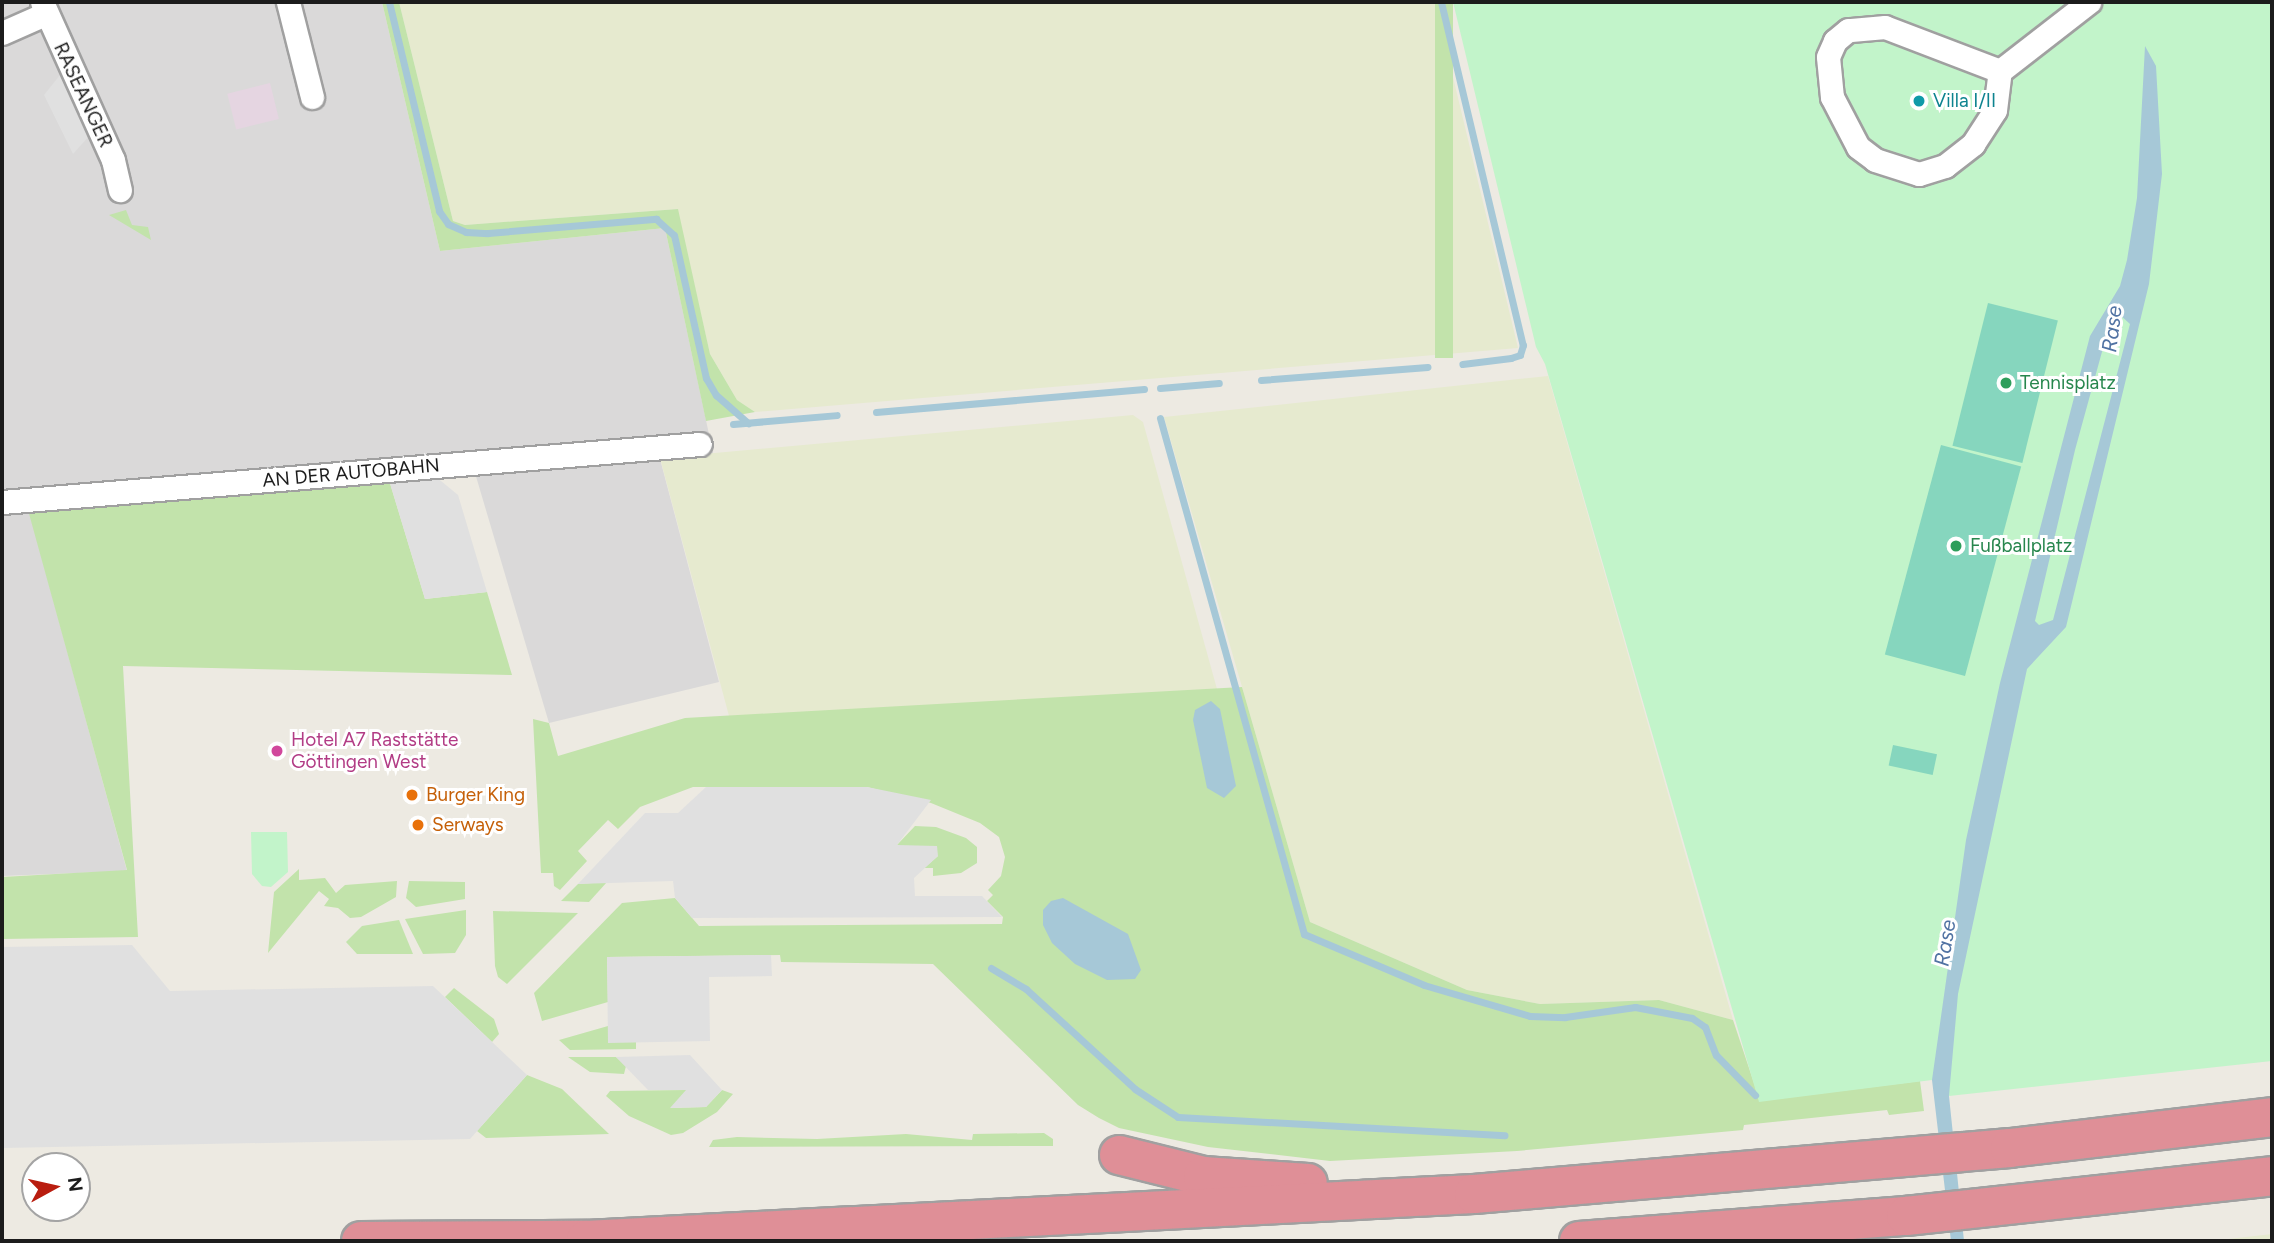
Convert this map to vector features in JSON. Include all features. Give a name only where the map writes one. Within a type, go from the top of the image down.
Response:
[{"type":"highway","points":[[361,1241],[586,1240],[1474,1194],[2010,1148],[2272,1117]]},
{"type":"highway","points":[[1119,1155],[1203,1176],[1474,1194]]},
{"type":"highway","points":[[1579,1241],[1906,1216],[2272,1176]]},
{"type":"street","points":[[288,2],[312,97]]},
{"type":"street","points":[[2000,71],[1885,27],[1848,30],[1835,41],[1828,57],[1832,97],[1858,147],[1875,160],[1919,174],[1955,159],[1986,128],[1996,110],[2000,71],[2089,2]]},
{"type":"street","points":[[2,33],[44,8]]},
{"type":"street","name":"RASEANGER","points":[[44,8],[113,160],[120,190]]},
{"type":"street","name":"AN DER AUTOBAHN","points":[[2,502],[700,444]]},
{"type":"shaded area","points":[[2,2],[382,2],[440,251],[665,228],[713,453],[660,459],[719,682],[549,723],[475,473],[29,511],[127,871],[2,876]]},
{"type":"shaded area","points":[[60,75],[90,135],[73,154],[44,95]]},
{"type":"shaded area","points":[[270,83],[279,119],[236,130],[227,94]]},
{"type":"shaded area","points":[[435,476],[458,495],[487,592],[425,599],[389,480]]},
{"type":"shaded area","points":[[706,787],[867,787],[931,800],[897,845],[937,846],[938,856],[914,878],[915,896],[982,896],[1002,917],[692,918],[675,898],[673,881],[578,884],[645,813],[678,813]]},
{"type":"shaded area","points":[[132,945],[170,991],[433,986],[527,1075],[470,1139],[2,1148],[2,947]]},
{"type":"shaded area","points":[[771,955],[772,976],[709,977],[710,1041],[608,1043],[607,957]]},
{"type":"shaded area","points":[[690,1055],[722,1090],[706,1107],[670,1108],[686,1090],[648,1090],[616,1057]]},
{"type":"green space","points":[[382,2],[399,2],[453,221],[465,225],[678,209],[710,354],[737,400],[755,412],[706,421],[665,228],[440,251]]},
{"type":"green space","points":[[399,2],[1435,2],[1518,348],[755,412],[737,400],[710,354],[677,209],[465,225],[453,221]]},
{"type":"green space","points":[[1435,2],[1453,2],[1453,358],[1435,358]]},
{"type":"green space","points":[[1453,2],[2272,2],[2272,1061],[1949,1096],[1932,1080],[1759,1102],[1545,364],[1536,347]]},
{"type":"green space","points":[[126,210],[132,225],[148,227],[151,240],[109,215]]},
{"type":"green space","name":"Tennisplatz","points":[[1988,303],[2058,320],[2022,463],[1952,446]]},
{"type":"green space","points":[[1548,376],[1733,1020],[1659,1000],[1540,1004],[1467,990],[1310,922],[1164,417]]},
{"type":"green space","points":[[1133,415],[1143,422],[1217,689],[1006,711],[925,708],[729,716],[660,458]]},
{"type":"green space","name":"Fußballplatz","points":[[1941,445],[2021,466],[1965,676],[1885,655]]},
{"type":"green space","points":[[389,480],[425,599],[487,592],[512,675],[123,666],[138,937],[2,939],[2,877],[127,870],[28,510]]},
{"type":"green space","points":[[1242,687],[1310,922],[1467,990],[1540,1004],[1659,1000],[1733,1020],[1760,1101],[1920,1081],[1924,1111],[1889,1115],[1887,1110],[1744,1125],[1743,1130],[1517,1151],[1330,1161],[1208,1147],[1119,1128],[1078,1105],[933,964],[781,962],[780,955],[607,957],[608,1002],[542,1021],[534,993],[622,903],[675,898],[699,926],[1002,924],[1003,917],[987,901],[993,895],[988,890],[1001,876],[1005,857],[999,837],[980,823],[931,803],[867,787],[693,787],[640,807],[618,829],[608,820],[578,851],[587,861],[560,890],[554,886],[553,873],[541,873],[533,719],[549,723],[558,756],[685,718]]},
{"type":"green space","points":[[1893,745],[1937,754],[1933,775],[1889,766]]},
{"type":"green space","points":[[915,826],[936,827],[966,838],[977,847],[977,863],[961,873],[933,876],[933,868],[924,868],[938,856],[897,845]]},
{"type":"green space","points":[[251,832],[287,832],[288,872],[271,887],[262,886],[252,874]]},
{"type":"green space","points":[[299,869],[299,880],[325,878],[336,893],[345,885],[397,881],[396,897],[361,917],[350,918],[338,908],[324,906],[329,899],[319,891],[268,953],[274,892]]},
{"type":"green space","points":[[409,881],[465,882],[465,899],[416,907],[406,898]]},
{"type":"green space","points":[[607,882],[589,902],[561,901],[578,884]]},
{"type":"green space","points":[[466,910],[466,935],[455,953],[423,954],[405,919]]},
{"type":"green space","points":[[493,911],[578,913],[507,984],[498,977],[495,966]]},
{"type":"green space","points":[[399,920],[413,954],[357,954],[346,942],[362,926]]},
{"type":"green space","points":[[454,988],[494,1019],[499,1034],[492,1042],[445,997]]},
{"type":"green space","points":[[608,1026],[608,1042],[636,1042],[636,1049],[570,1050],[559,1040]]},
{"type":"green space","points":[[568,1057],[616,1057],[626,1066],[624,1074],[590,1072]]},
{"type":"green space","points":[[527,1075],[562,1089],[609,1134],[486,1138],[477,1131]]},
{"type":"green space","points":[[687,1090],[671,1108],[706,1107],[722,1090],[733,1094],[717,1112],[683,1133],[671,1135],[629,1116],[606,1096],[610,1091]]},
{"type":"green space","points":[[1044,1133],[1053,1139],[1053,1146],[709,1147],[713,1140],[737,1137],[817,1139],[906,1134],[972,1140],[973,1134]]},
{"type":"green space","points":[[2272,1234],[2272,1241],[2211,1241]]},
{"type":"water","points":[[2145,46],[2156,66],[2162,174],[2149,284],[2066,627],[2027,669],[1958,994],[1949,1096],[1964,1241],[1951,1241],[1932,1080],[1966,840],[2000,683],[2090,336],[2120,286],[2137,198]],"holes":[[[2119,314],[2130,324],[2053,620],[2039,625],[2035,621],[2075,450],[2111,319]]]},
{"type":"water","points":[[1211,701],[1220,709],[1236,786],[1224,798],[1207,788],[1193,720],[1195,710]]},
{"type":"water","points":[[1063,898],[1128,934],[1141,970],[1135,979],[1107,980],[1075,964],[1052,943],[1043,925],[1043,910],[1051,901]]},
{"type":"waterway","points":[[389,2],[439,211],[448,224],[466,232],[488,233],[656,219],[674,235],[706,378],[716,395],[748,423]]},
{"type":"waterway","points":[[1441,2],[1523,345],[1520,355],[1511,358],[1462,364]]},
{"type":"waterway","points":[[1261,380],[1427,367]]},
{"type":"waterway","points":[[1160,388],[1219,383]]},
{"type":"waterway","points":[[876,412],[1144,389]]},
{"type":"waterway","points":[[733,424],[837,415]]},
{"type":"waterway","points":[[1160,418],[1304,934],[1424,985],[1530,1016],[1565,1017],[1635,1007],[1692,1018],[1705,1027],[1716,1055],[1755,1095]]},
{"type":"waterway","points":[[991,968],[1026,989],[1135,1089],[1178,1117],[1505,1135]]},
{"type":"place","name":"Villa I/II","points":[[1919,101]]},
{"type":"place","name":"Tennisplatz","points":[[2006,383]]},
{"type":"place","name":"Fußballplatz","points":[[1956,546]]},
{"type":"place","name":"Hotel A7 Raststätte Göttingen West","points":[[277,751]]},
{"type":"place","name":"Burger King","points":[[412,795]]},
{"type":"place","name":"Serways","points":[[418,825]]},
{"type":"water label","name":"Rase","points":[[2112,329]]},
{"type":"water label","name":"Rase","points":[[1945,943]]}]
